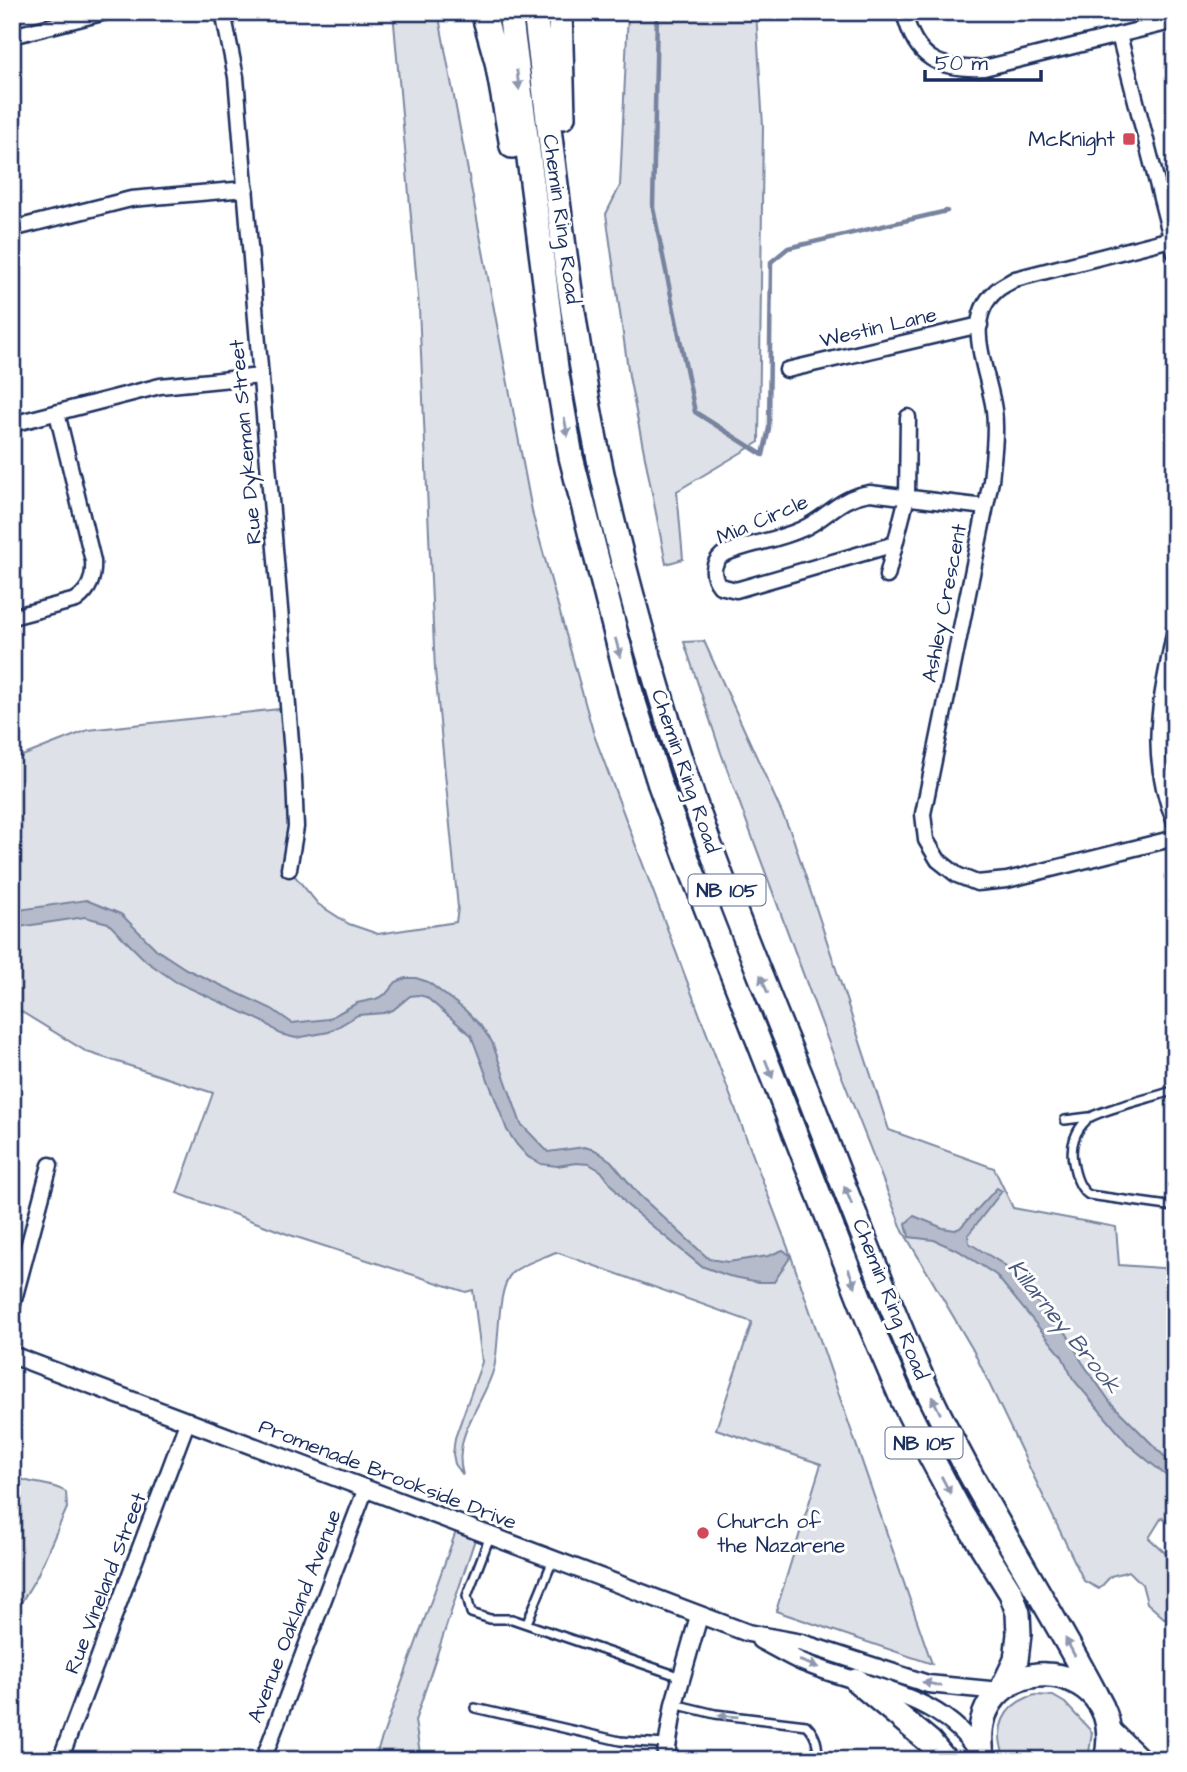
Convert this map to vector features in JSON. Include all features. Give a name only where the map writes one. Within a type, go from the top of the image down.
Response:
[{"type":"highway","points":[[483,12],[497,62],[526,243],[557,375]]},
{"type":"highway","name":"Chemin Ring Road","points":[[509,12],[557,375],[571,457],[608,609],[660,785],[864,1309],[903,1401],[961,1513],[1011,1593],[1014,1603],[1019,1634],[1016,1660],[1002,1689],[989,1703],[981,1721],[979,1742],[982,1760]]},
{"type":"highway","name":"Chemin Ring Road","points":[[535,12],[564,235],[590,406],[612,517],[657,688],[708,841],[917,1367],[963,1460],[1068,1642],[1105,1716]]},
{"type":"highway","points":[[560,12],[561,93],[586,337],[590,406]]},
{"type":"highway","points":[[1002,1689],[1020,1678],[1038,1673],[1057,1674],[1075,1681],[1090,1692],[1105,1716],[1109,1745],[1106,1760]]},
{"type":"highway","points":[[857,1681],[930,1742],[944,1760]]},
{"type":"street","points":[[12,36],[79,16],[106,12]]},
{"type":"street","name":"Rue Dykeman Street","points":[[223,12],[236,77],[295,790],[296,827],[289,869]]},
{"type":"street","points":[[904,12],[911,36],[918,47],[936,63],[959,69],[984,68],[1175,21]]},
{"type":"street","points":[[1119,36],[1174,244]]},
{"type":"street","points":[[12,229],[131,199],[246,189]]},
{"type":"street","name":"Ashley Crescent","points":[[1174,244],[1015,279],[995,291],[981,311],[978,338],[994,411],[994,444],[985,507],[923,814],[926,840],[938,860],[957,875],[977,883],[1007,880],[1175,838]]},
{"type":"street","name":"Westin Lane","points":[[787,370],[980,325]]},
{"type":"street","points":[[12,424],[160,386],[261,376]]},
{"type":"street","points":[[12,617],[76,600],[92,583],[93,561],[57,413]]},
{"type":"street","points":[[887,576],[907,497],[908,417]]},
{"type":"street","name":"Mia Circle","points":[[895,544],[736,590],[720,586],[714,576],[715,564],[722,555],[801,530],[841,502],[855,496],[870,493],[985,507]]},
{"type":"street","points":[[1175,629],[1159,710],[1157,754],[1165,798],[1175,823]]},
{"type":"street","points":[[12,1307],[50,1165]]},
{"type":"street","name":"Promenade Brookside Drive","points":[[12,1355],[748,1633],[802,1643],[928,1684],[1002,1689]]},
{"type":"street","name":"Rue Vineland Street","points":[[60,1760],[188,1420]]},
{"type":"street","name":"Avenue Oakland Avenue","points":[[263,1760],[366,1488]]},
{"type":"street","points":[[666,1752],[674,1704],[699,1616]]},
{"type":"street","name":"Promenade Brookside Drive","points":[[748,1633],[802,1662],[901,1695],[934,1710],[956,1725],[975,1745],[982,1760]]},
{"type":"street","points":[[1105,1716],[1141,1757],[1148,1760]]},
{"type":"lane","points":[[1065,1121],[1090,1117],[1175,1090]]},
{"type":"lane","points":[[1090,1117],[1076,1133],[1072,1148],[1077,1177],[1084,1192],[1089,1195],[1175,1207]]},
{"type":"lane","points":[[491,1536],[467,1596],[471,1614],[527,1623],[682,1678]]},
{"type":"lane","points":[[527,1623],[553,1560]]},
{"type":"lane","points":[[674,1704],[715,1714],[806,1725],[816,1737],[818,1760]]},
{"type":"lane","points":[[475,1707],[666,1752]]},
{"type":"shaded area","points":[[393,12],[438,12],[533,516],[594,735],[791,1256],[932,1664],[776,1611],[821,1464],[716,1429],[752,1322],[556,1252],[521,1267],[512,1273],[503,1291],[494,1368],[470,1420],[461,1447],[463,1475],[455,1464],[455,1438],[482,1362],[473,1290],[466,1292],[290,1235],[177,1193],[213,1093],[87,1052],[12,1006],[12,760],[88,730],[288,708],[294,778],[289,869],[318,904],[349,924],[378,934],[456,922],[458,908],[435,670],[419,308]]},
{"type":"shaded area","points":[[628,12],[756,12],[763,126],[759,442],[677,491],[683,559],[666,564],[629,376],[606,214],[620,186]]},
{"type":"shaded area","points":[[704,641],[792,835],[889,1130],[994,1168],[1013,1208],[1116,1227],[1119,1265],[1175,1269],[1175,1527],[1162,1517],[1149,1538],[1175,1562],[1175,1618],[1164,1618],[1147,1603],[1142,1584],[1129,1571],[1111,1576],[1099,1589],[1084,1581],[973,1350],[903,1231],[833,1054],[721,753],[684,642]]},
{"type":"shaded area","points":[[12,1474],[66,1492],[67,1508],[37,1576],[16,1611],[12,1635]]},
{"type":"shaded area","points":[[459,1523],[478,1530],[415,1721],[421,1760],[374,1760]]},
{"type":"shaded area","points":[[1035,1695],[1053,1696],[1065,1703],[1092,1732],[1088,1760],[1006,1760],[1000,1738],[1003,1719],[1015,1705]]},
{"type":"water","points":[[86,900],[121,914],[157,950],[186,969],[272,1009],[292,1023],[328,1019],[357,1003],[386,994],[396,982],[406,978],[428,982],[465,1010],[492,1042],[521,1124],[548,1152],[584,1147],[595,1150],[611,1161],[639,1195],[709,1259],[728,1262],[768,1256],[783,1250],[791,1256],[774,1282],[729,1276],[701,1266],[627,1205],[601,1171],[589,1164],[557,1166],[541,1164],[528,1157],[507,1130],[471,1035],[426,997],[410,996],[393,1010],[358,1015],[329,1032],[296,1038],[280,1034],[266,1023],[176,982],[146,961],[108,923],[85,917],[12,926],[12,911]]},
{"type":"water","points":[[997,1188],[1002,1191],[968,1235],[969,1243],[1003,1264],[1067,1334],[1082,1362],[1111,1403],[1175,1467],[1175,1483],[1129,1445],[1073,1379],[1062,1356],[996,1275],[959,1251],[934,1240],[909,1237],[906,1223],[914,1216],[943,1228],[960,1228]]},
{"type":"waterway","points":[[657,12],[653,208],[695,412],[763,455],[769,428],[771,262],[788,248],[947,211]]},
{"type":"place","name":"McKnight","points":[[1129,139]]},
{"type":"place","name":"Church of the Nazarene","points":[[703,1533]]},
{"type":"water label","name":"Killarney Brook","points":[[1065,1326]]}]
